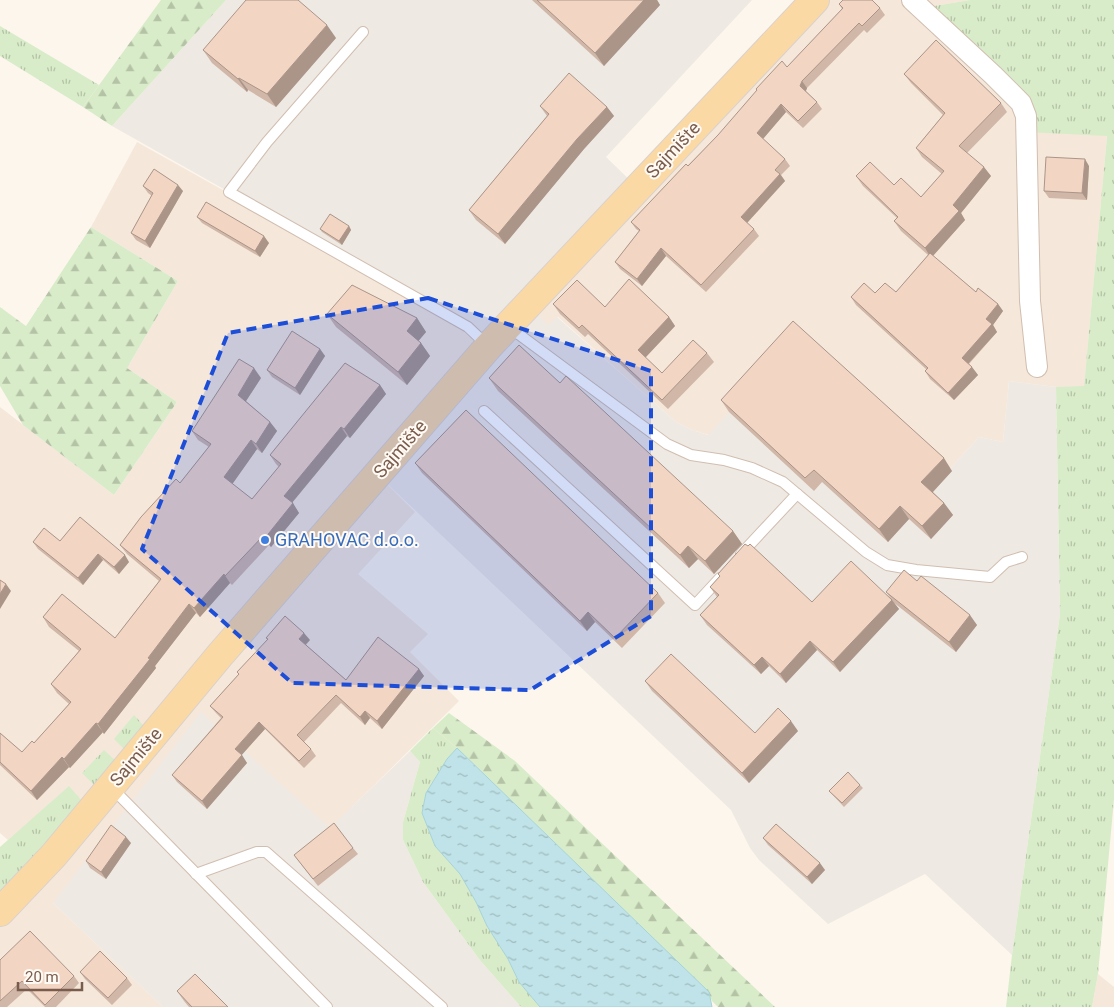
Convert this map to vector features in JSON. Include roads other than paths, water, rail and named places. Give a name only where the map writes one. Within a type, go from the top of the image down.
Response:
[{"type":"main road","name":"Sajmište","points":[[0,912],[54,856],[220,655],[489,346],[815,0]]},
{"type":"street","points":[[912,0],[1021,103],[1026,116],[1030,301],[1037,366]]},
{"type":"lane","points":[[363,32],[267,142],[229,192],[468,327],[489,346]]},
{"type":"lane","points":[[508,326],[667,444],[691,455],[724,460],[752,468],[783,482],[866,552],[887,565],[916,570],[990,577],[1006,562],[1022,557]]},
{"type":"lane","points":[[484,411],[694,605],[797,494]]},
{"type":"lane","points":[[110,787],[327,1007]]},
{"type":"lane","points":[[196,874],[257,852],[266,852],[442,1007]]},
{"type":"water","points":[[457,748],[709,992],[712,1007],[540,1007],[519,982],[460,874],[435,846],[422,813],[426,793],[447,759]]},
{"type":"place","name":"GRAHOVAC d.o.o.","points":[[265,540]]}]
